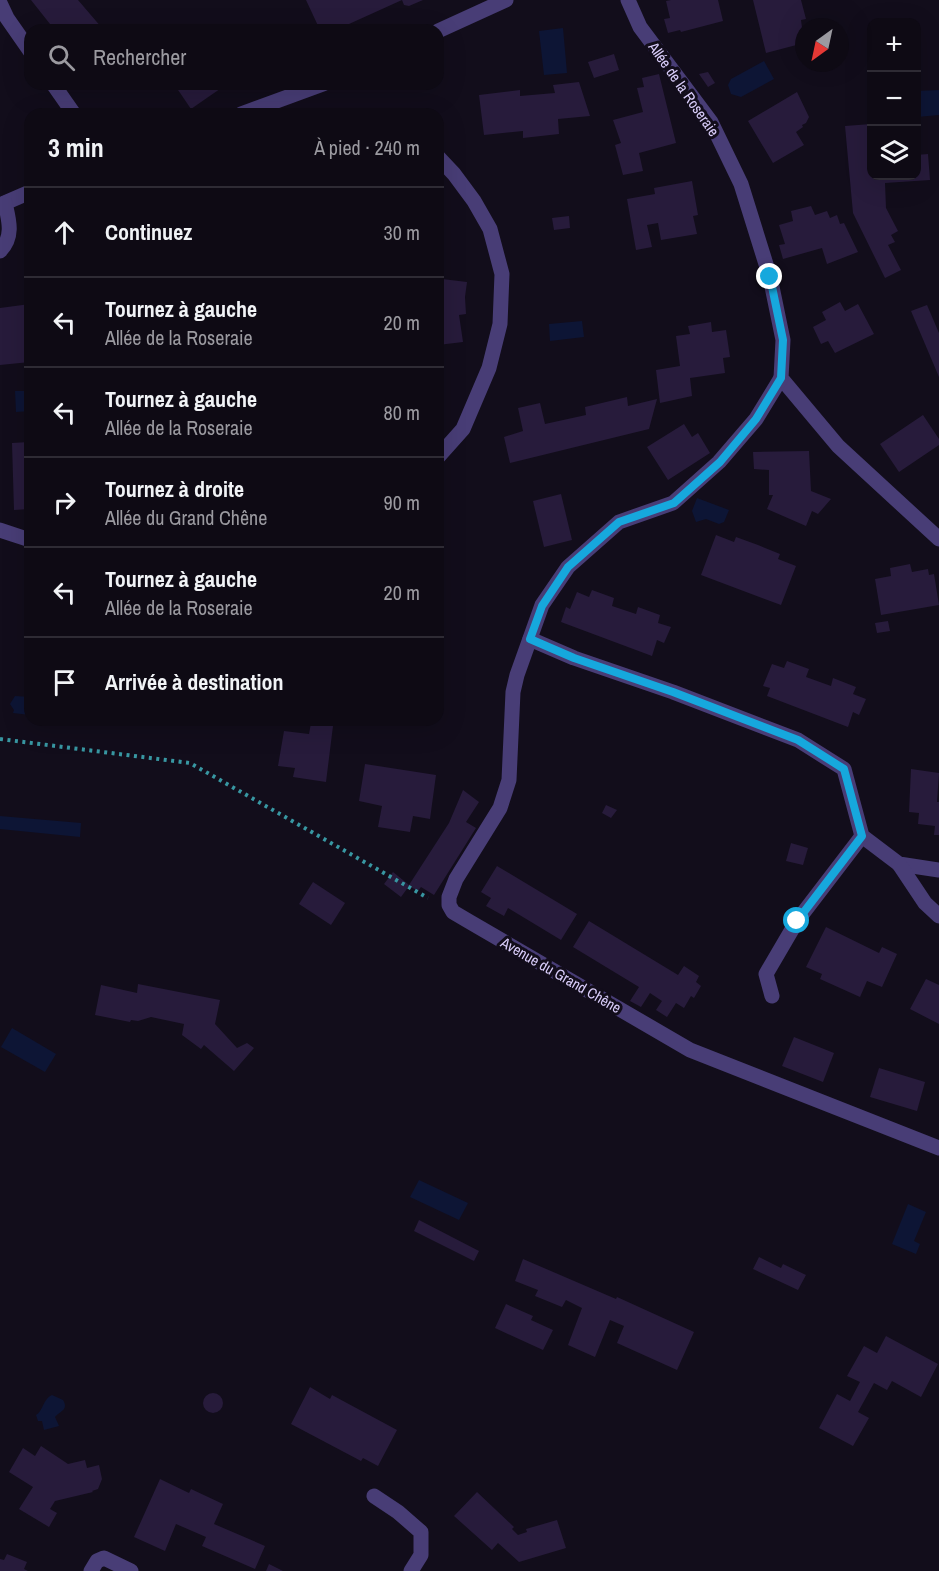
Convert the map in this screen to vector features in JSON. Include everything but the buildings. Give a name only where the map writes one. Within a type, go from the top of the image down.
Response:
[{"type":"street","points":[[444,28],[506,0]]},
{"type":"street","name":"Allée de la Roseraie","points":[[628,0],[640,27],[711,122],[741,184],[770,277],[783,340],[781,378]]},
{"type":"street","points":[[0,3],[4,20],[24,44]]},
{"type":"street","points":[[57,90],[70,108]]},
{"type":"street","points":[[258,108],[307,90]]},
{"type":"street","points":[[273,103],[278,108]]},
{"type":"street","points":[[444,163],[474,201],[490,229],[502,274],[500,324],[489,368],[463,429],[444,450]]},
{"type":"street","points":[[0,251],[9,236],[10,225],[3,204],[24,195]]},
{"type":"street","points":[[453,912],[448,897],[500,808],[509,780],[513,692],[542,606],[568,567],[619,522],[674,503],[720,462],[756,419],[781,378],[838,446],[939,539]]},
{"type":"street","points":[[0,531],[24,538]]},
{"type":"street","points":[[530,639],[574,658],[673,692],[798,740],[844,769],[862,836],[899,864],[925,903],[939,916]]},
{"type":"street","points":[[771,996],[766,974],[797,921],[862,836]]},
{"type":"street","points":[[899,864],[939,870]]},
{"type":"street","name":"Avenue du Grand Chêne","points":[[453,912],[690,1050],[939,1148]]},
{"type":"street","points":[[374,1496],[398,1512],[421,1532],[422,1555],[411,1571]]},
{"type":"street","points":[[91,1571],[97,1561],[104,1558],[131,1571]]},
{"type":"path","points":[[0,739],[190,763],[453,912]]},
{"type":"water","points":[[563,28],[567,73],[544,75],[539,31]]},
{"type":"water","points":[[764,61],[774,79],[741,97],[731,94],[728,85],[731,79]]},
{"type":"water","points":[[939,90],[939,115],[921,117],[921,91]]},
{"type":"water","points":[[582,321],[584,337],[550,341],[549,324]]},
{"type":"water","points":[[15,391],[24,391],[24,411],[16,412]]},
{"type":"water","points":[[697,498],[729,510],[724,522],[719,524],[706,519],[696,522],[692,511]]},
{"type":"water","points":[[15,696],[24,697],[24,714],[13,713],[14,710],[10,704]]},
{"type":"water","points":[[0,816],[81,823],[80,837],[0,829]]},
{"type":"water","points":[[12,1028],[56,1054],[45,1072],[1,1047]]},
{"type":"water","points":[[419,1180],[468,1203],[459,1220],[410,1197]]},
{"type":"water","points":[[908,1204],[926,1212],[914,1241],[920,1244],[916,1254],[892,1244]]},
{"type":"water","points":[[52,1395],[63,1400],[65,1406],[55,1417],[59,1426],[44,1430],[42,1421],[38,1421],[36,1415]]},
{"type":"route","points":[[770,277],[783,340],[781,378],[756,419],[720,462],[674,503],[619,522],[568,567],[542,606],[530,639],[574,658],[673,692],[798,740],[844,769],[862,836],[797,921]]}]
